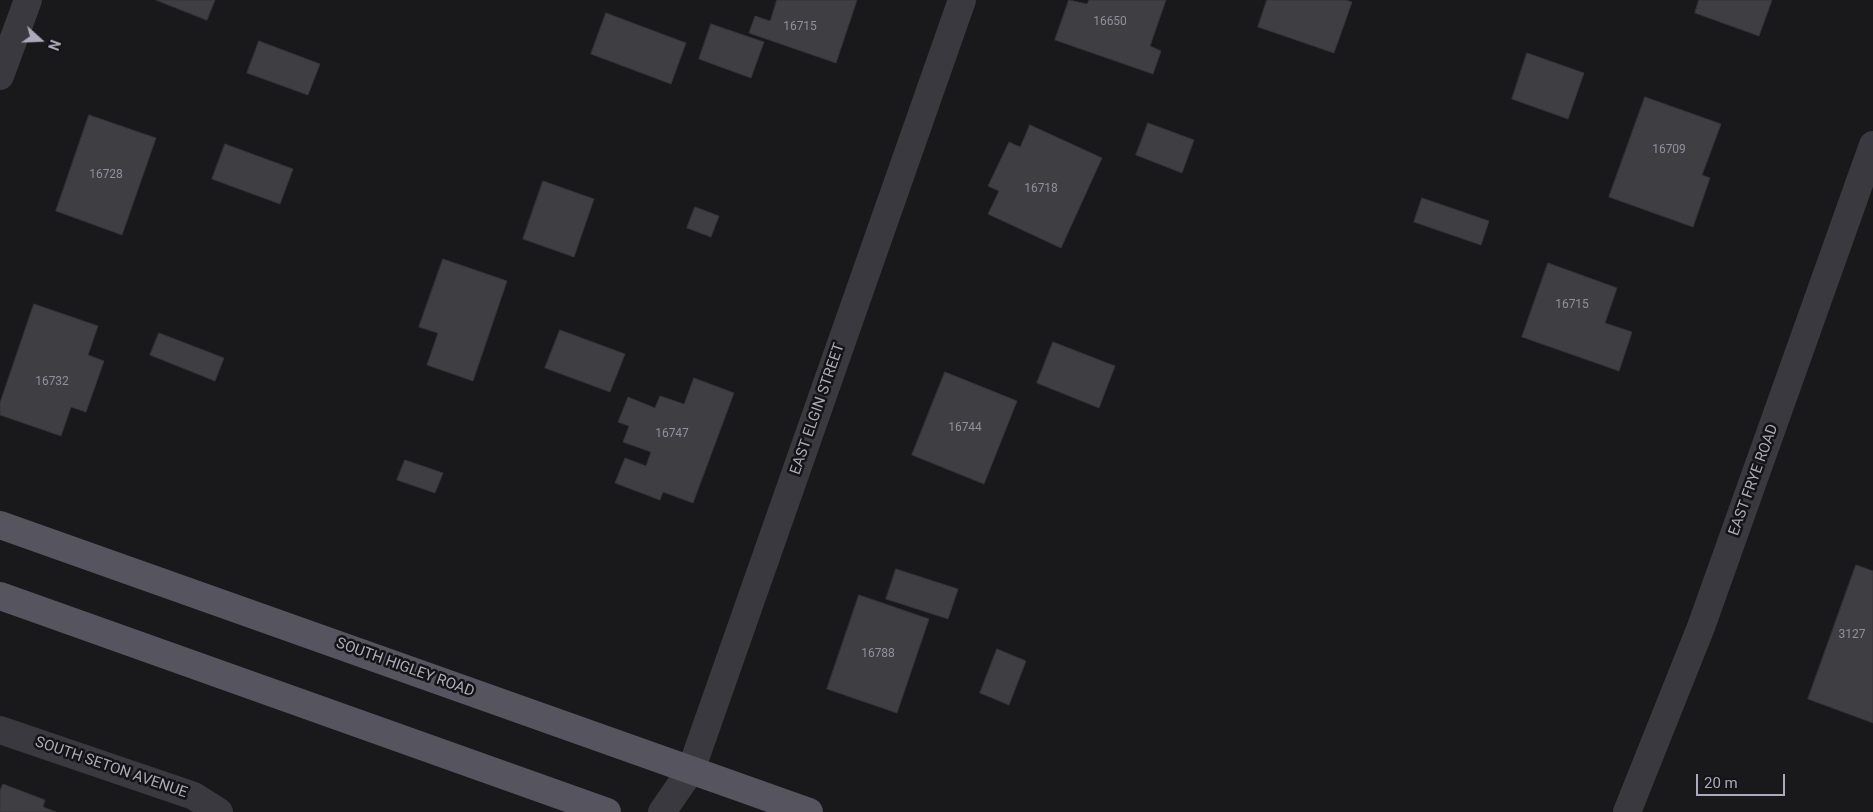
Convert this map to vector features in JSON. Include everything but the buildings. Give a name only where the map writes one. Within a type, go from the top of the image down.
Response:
[{"type":"main road","name":"SOUTH HIGLEY ROAD","points":[[0,525],[809,812]]},
{"type":"main road","points":[[0,596],[606,812]]},
{"type":"street","points":[[0,76],[28,0]]},
{"type":"street","name":"EAST ELGIN STREET","points":[[662,812],[691,770],[962,0]]},
{"type":"street","name":"EAST FRYE ROAD","points":[[1627,812],[1701,627],[1873,145]]},
{"type":"street","name":"SOUTH SETON AVENUE","points":[[0,730],[194,796],[219,812]]}]
